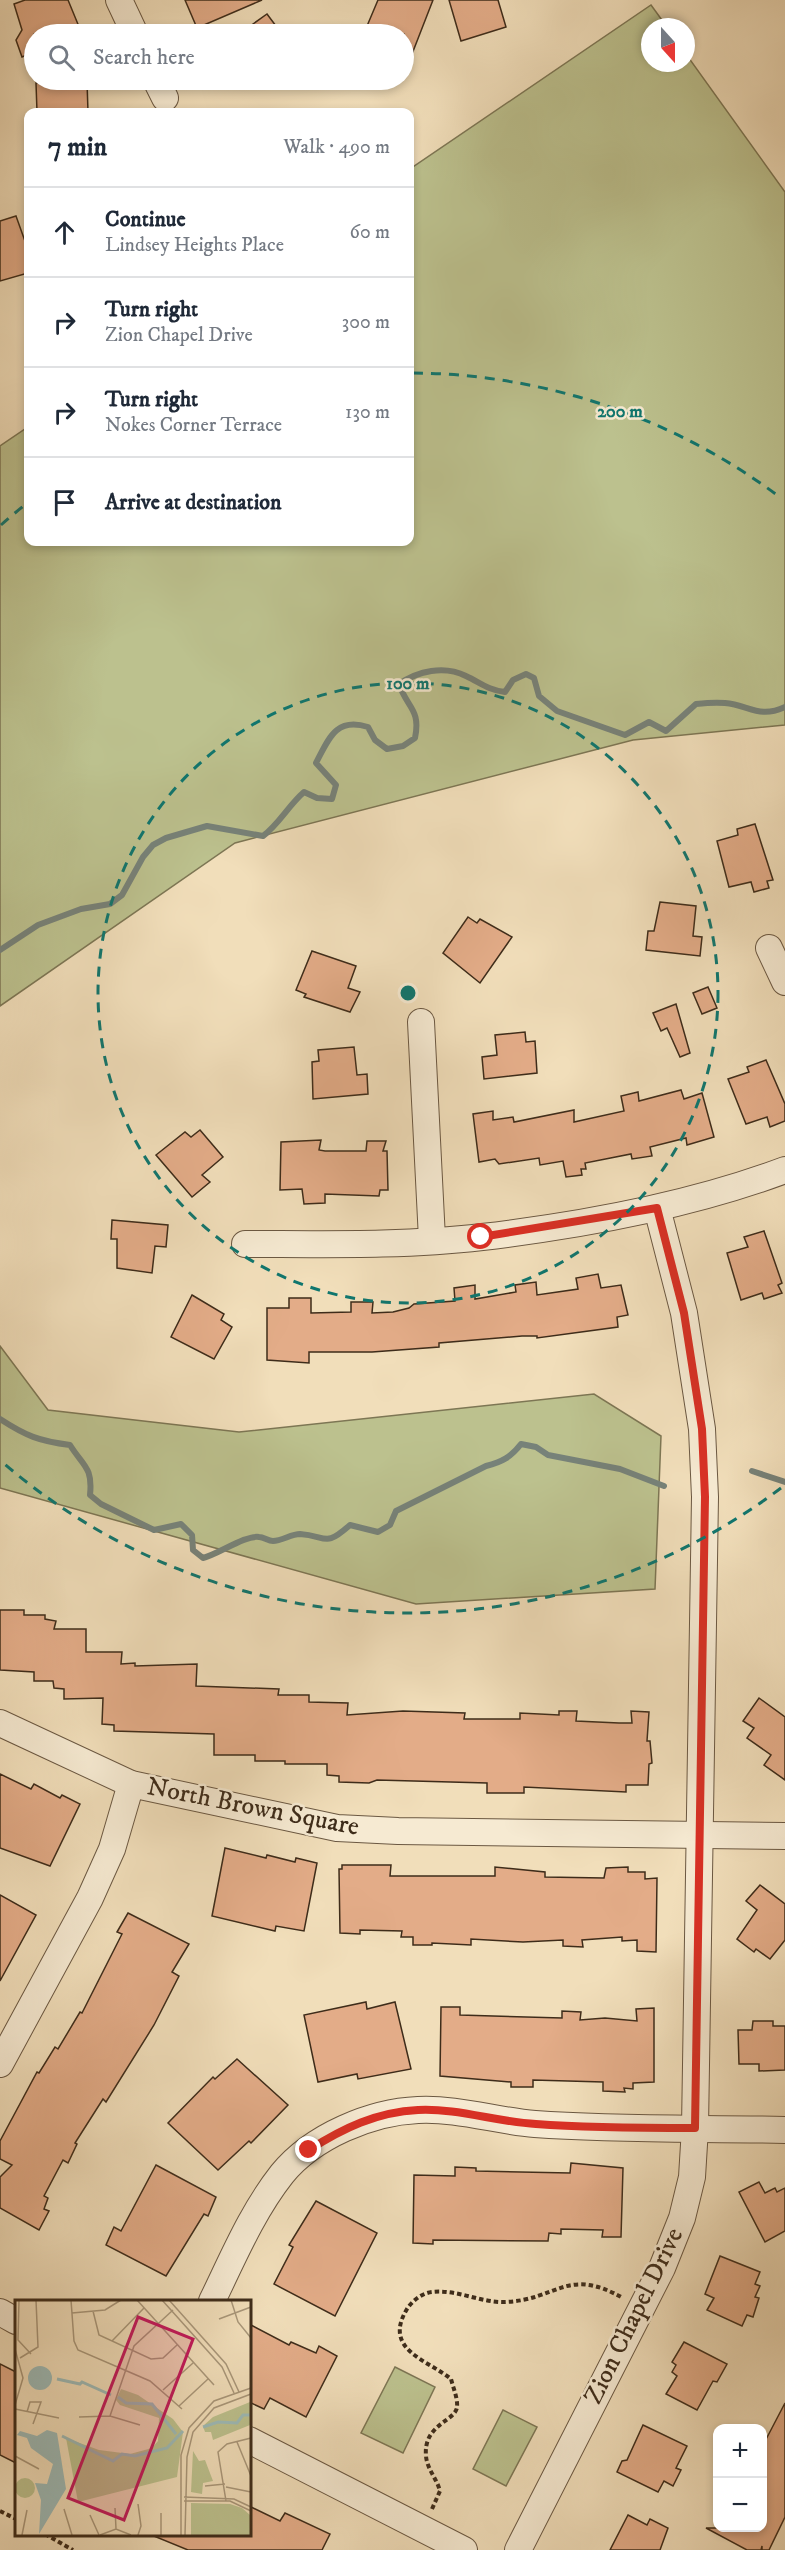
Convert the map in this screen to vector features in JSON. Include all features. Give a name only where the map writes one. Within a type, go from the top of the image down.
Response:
[{"type":"street","points":[[119,0],[130,24]]},
{"type":"street","points":[[769,948],[785,982]]},
{"type":"street","points":[[421,1022],[432,1239]]},
{"type":"street","points":[[245,1244],[481,1237],[657,1208],[785,1170]]},
{"type":"street","name":"Zion Chapel Drive","points":[[518,2550],[663,2268],[682,2218],[692,2177],[695,2128],[705,1497],[702,1429],[684,1313],[657,1208]]},
{"type":"street","name":"North Brown Square","points":[[0,1723],[131,1784],[338,1828],[398,1831],[785,1836]]},
{"type":"street","points":[[0,2064],[90,1898],[112,1849],[131,1784]]},
{"type":"street","points":[[213,2300],[258,2211],[284,2173],[309,2150],[338,2132],[389,2113],[420,2110],[552,2125],[785,2130]]},
{"type":"street","points":[[0,2312],[15,2320]]},
{"type":"street","points":[[250,2441],[464,2550]]},
{"type":"path","points":[[423,2529],[440,2491],[426,2457],[427,2442],[436,2425],[454,2415],[457,2407],[451,2379],[411,2355],[401,2339],[401,2324],[417,2298],[431,2292],[460,2294],[502,2302],[530,2300],[575,2283],[601,2286],[642,2308]]},
{"type":"path","points":[[0,2511],[15,2518]]},
{"type":"path","points":[[47,2535],[73,2550]]},
{"type":"green space","points":[[651,5],[660,18],[641,18],[641,72],[695,72],[695,67],[785,192],[785,725],[633,740],[235,843],[0,1006],[0,446],[24,430],[24,546],[414,546],[414,166]]},
{"type":"green space","points":[[0,1346],[48,1410],[239,1432],[594,1394],[661,1436],[655,1589],[416,1604],[0,1488]]},
{"type":"green space","points":[[395,2367],[435,2387],[403,2453],[361,2433]]},
{"type":"green space","points":[[503,2410],[537,2427],[506,2486],[473,2469]]},
{"type":"building","points":[[25,0],[68,0],[78,24],[24,24],[24,56],[22,57],[16,40],[22,30],[14,4]]},
{"type":"building","points":[[185,0],[262,0],[206,24],[195,24]]},
{"type":"building","points":[[378,0],[433,0],[414,49],[414,24],[368,24]]},
{"type":"building","points":[[449,0],[498,0],[506,27],[461,41]]},
{"type":"building","points":[[267,14],[274,24],[253,24]]},
{"type":"building","points":[[36,90],[87,90],[88,108],[37,108]]},
{"type":"building","points":[[16,216],[24,238],[24,274],[0,281],[0,221]]},
{"type":"building","points":[[755,824],[773,880],[767,881],[769,888],[754,892],[751,882],[729,887],[717,841],[738,835],[737,829]]},
{"type":"building","points":[[660,902],[696,906],[693,936],[702,937],[700,956],[646,950],[648,931],[654,931]]},
{"type":"building","points":[[468,917],[477,923],[480,919],[512,937],[480,983],[443,953]]},
{"type":"building","points":[[312,951],[356,966],[348,988],[360,992],[350,1012],[304,997],[306,994],[296,990]]},
{"type":"building","points":[[708,987],[717,1008],[702,1014],[693,993]]},
{"type":"building","points":[[676,1004],[690,1053],[680,1057],[667,1028],[661,1031],[653,1013]]},
{"type":"building","points":[[525,1032],[526,1042],[535,1041],[537,1073],[484,1079],[482,1057],[497,1055],[495,1035]]},
{"type":"building","points":[[354,1047],[357,1075],[367,1074],[368,1094],[313,1099],[312,1062],[319,1061],[318,1050]]},
{"type":"building","points":[[766,1060],[785,1104],[785,1121],[770,1127],[767,1117],[746,1124],[728,1079],[749,1072],[747,1067]]},
{"type":"building","points":[[681,1090],[684,1099],[702,1093],[714,1137],[687,1145],[686,1138],[650,1147],[652,1156],[632,1159],[631,1154],[585,1163],[586,1169],[581,1169],[582,1175],[566,1177],[563,1161],[540,1165],[539,1158],[499,1164],[495,1159],[479,1162],[473,1114],[493,1111],[493,1120],[513,1117],[514,1122],[574,1110],[574,1122],[624,1111],[621,1096],[638,1092],[639,1101]]},
{"type":"building","points":[[200,1130],[223,1157],[202,1175],[210,1182],[192,1197],[156,1155],[185,1132],[191,1137]]},
{"type":"building","points":[[321,1140],[319,1150],[325,1151],[366,1151],[367,1141],[386,1141],[383,1151],[387,1151],[388,1190],[380,1190],[379,1196],[325,1194],[325,1203],[304,1204],[302,1189],[280,1190],[281,1142]]},
{"type":"building","points":[[112,1220],[168,1225],[166,1247],[155,1246],[152,1273],[117,1268],[117,1239],[111,1239]]},
{"type":"building","points":[[764,1231],[782,1283],[778,1285],[782,1293],[764,1299],[762,1293],[741,1300],[727,1253],[748,1247],[744,1237]]},
{"type":"building","points":[[598,1274],[601,1288],[621,1285],[628,1315],[617,1317],[618,1327],[537,1338],[537,1336],[522,1336],[439,1343],[439,1347],[372,1352],[309,1352],[309,1363],[267,1360],[267,1308],[289,1308],[289,1298],[311,1298],[311,1313],[351,1312],[351,1302],[373,1302],[372,1313],[393,1312],[409,1308],[414,1304],[455,1301],[454,1288],[475,1285],[475,1299],[516,1292],[515,1285],[536,1282],[537,1295],[578,1289],[576,1278]]},
{"type":"building","points":[[192,1295],[224,1314],[221,1320],[232,1327],[214,1359],[171,1337]]},
{"type":"building","points":[[0,1610],[24,1610],[24,1615],[45,1615],[45,1619],[56,1621],[54,1629],[86,1629],[86,1652],[122,1652],[121,1664],[135,1663],[135,1666],[197,1664],[196,1686],[279,1689],[278,1695],[309,1695],[309,1702],[348,1703],[347,1715],[403,1711],[465,1713],[464,1719],[520,1719],[520,1713],[559,1715],[559,1711],[577,1711],[576,1721],[632,1723],[631,1711],[649,1712],[647,1741],[650,1741],[652,1763],[649,1764],[648,1785],[626,1785],[626,1792],[524,1787],[524,1793],[487,1793],[487,1783],[377,1780],[369,1783],[339,1782],[339,1776],[327,1775],[327,1764],[285,1764],[285,1761],[255,1761],[255,1755],[214,1755],[214,1734],[114,1731],[114,1725],[102,1724],[103,1698],[64,1699],[64,1689],[54,1688],[53,1681],[34,1681],[34,1672],[0,1670]]},
{"type":"building","points":[[759,1698],[785,1717],[785,1780],[764,1765],[771,1755],[747,1738],[754,1728],[743,1721]]},
{"type":"building","points":[[0,1774],[31,1789],[34,1784],[60,1798],[62,1795],[80,1804],[50,1866],[0,1848]]},
{"type":"building","points":[[225,1848],[266,1858],[267,1855],[295,1862],[296,1858],[317,1863],[304,1931],[276,1926],[275,1931],[212,1916]]},
{"type":"building","points":[[342,1865],[391,1865],[390,1876],[495,1876],[495,1867],[545,1872],[545,1877],[604,1878],[606,1868],[628,1867],[628,1872],[645,1872],[645,1879],[657,1878],[656,1952],[637,1951],[637,1940],[622,1941],[622,1937],[582,1940],[583,1947],[563,1946],[563,1940],[523,1942],[471,1939],[471,1945],[432,1943],[432,1945],[413,1945],[413,1937],[401,1937],[402,1931],[360,1930],[360,1934],[340,1933],[339,1869],[342,1869]]},
{"type":"building","points":[[760,1885],[785,1904],[785,1940],[770,1959],[756,1949],[754,1952],[737,1939],[757,1910],[746,1901]]},
{"type":"building","points":[[0,1895],[36,1915],[0,1981]]},
{"type":"building","points":[[128,1913],[189,1944],[172,1972],[179,1976],[154,2025],[106,2102],[103,2099],[75,2143],[77,2144],[68,2163],[63,2160],[44,2196],[48,2198],[44,2209],[49,2211],[39,2230],[0,2208],[0,2177],[12,2165],[0,2159],[0,2141],[37,2072],[39,2073],[55,2047],[58,2049],[80,2012],[82,2013],[122,1934],[117,1932]]},
{"type":"building","points":[[366,2002],[367,2009],[395,2002],[411,2069],[358,2079],[357,2074],[318,2082],[304,2015]]},
{"type":"building","points":[[441,2007],[460,2007],[460,2015],[562,2018],[562,2011],[581,2012],[580,2020],[605,2018],[637,2021],[636,2009],[654,2008],[654,2082],[633,2083],[633,2089],[624,2088],[625,2092],[603,2091],[603,2082],[533,2080],[533,2087],[511,2087],[511,2082],[440,2076]]},
{"type":"building","points":[[753,2021],[773,2021],[773,2026],[785,2026],[785,2070],[759,2071],[759,2064],[739,2064],[738,2030],[752,2030]]},
{"type":"building","points":[[237,2059],[288,2105],[251,2143],[249,2141],[218,2170],[168,2123],[213,2077],[215,2079]]},
{"type":"building","points":[[571,2163],[623,2168],[621,2237],[602,2237],[603,2230],[561,2229],[561,2234],[549,2233],[548,2241],[433,2240],[433,2244],[413,2243],[414,2175],[455,2176],[455,2167],[476,2168],[476,2171],[570,2173]]},
{"type":"building","points":[[156,2165],[216,2197],[208,2216],[204,2214],[166,2276],[106,2245],[114,2227],[121,2231]]},
{"type":"building","points":[[759,2182],[765,2193],[775,2188],[777,2192],[785,2188],[785,2231],[765,2242],[739,2192]]},
{"type":"building","points":[[316,2201],[377,2233],[335,2316],[274,2284],[293,2247],[289,2245]]},
{"type":"building","points":[[720,2256],[760,2272],[755,2284],[760,2286],[755,2297],[759,2298],[753,2317],[747,2315],[742,2326],[707,2310],[714,2298],[705,2294]]},
{"type":"building","points":[[250,2325],[289,2345],[291,2342],[316,2353],[319,2346],[337,2356],[306,2417],[270,2398],[264,2409],[250,2402]]},
{"type":"building","points":[[684,2342],[727,2364],[717,2382],[713,2381],[697,2410],[666,2394],[677,2376],[672,2372],[676,2365],[672,2362]]},
{"type":"building","points":[[0,2364],[15,2372],[15,2462],[0,2455]]},
{"type":"building","points":[[785,2403],[785,2517],[769,2550],[762,2550],[762,2546],[761,2550],[747,2550],[713,2532],[767,2532],[767,2437]]},
{"type":"building","points":[[643,2425],[687,2446],[676,2468],[681,2470],[673,2486],[664,2481],[658,2492],[617,2472],[622,2461],[627,2460]]},
{"type":"building","points":[[250,2506],[280,2521],[285,2513],[330,2534],[322,2550],[188,2550],[151,2535],[250,2535]]},
{"type":"building","points":[[628,2515],[647,2525],[650,2519],[668,2528],[660,2550],[610,2550]]},
{"type":"waterway","points":[[0,950],[38,925],[81,909],[110,904],[122,895],[143,857],[153,845],[166,838],[207,826],[263,836],[304,792],[317,798],[332,799],[336,785],[316,763],[330,738],[341,727],[348,725],[368,727],[375,740],[387,749],[403,746],[415,738],[415,714],[399,684],[423,673],[440,670],[458,673],[489,688],[505,692],[513,680],[526,674],[534,678],[539,696],[557,711],[625,735],[649,722],[666,731],[696,704],[725,703],[761,712],[785,707]]},
{"type":"waterway","points":[[0,1419],[33,1437],[70,1445],[86,1467],[90,1478],[90,1495],[101,1504],[154,1530],[181,1524],[192,1535],[193,1550],[203,1558],[253,1537],[273,1541],[300,1534],[326,1539],[342,1532],[350,1525],[378,1532],[390,1525],[396,1511],[486,1466],[501,1461],[510,1456],[521,1444],[536,1447],[548,1455],[620,1469],[664,1486]]},
{"type":"waterway","points":[[752,1471],[785,1482]]},
{"type":"route","points":[[309,2150],[338,2132],[367,2120],[389,2113],[420,2110],[532,2124],[695,2128],[705,1497],[702,1429],[684,1313],[657,1208],[481,1237]]}]
